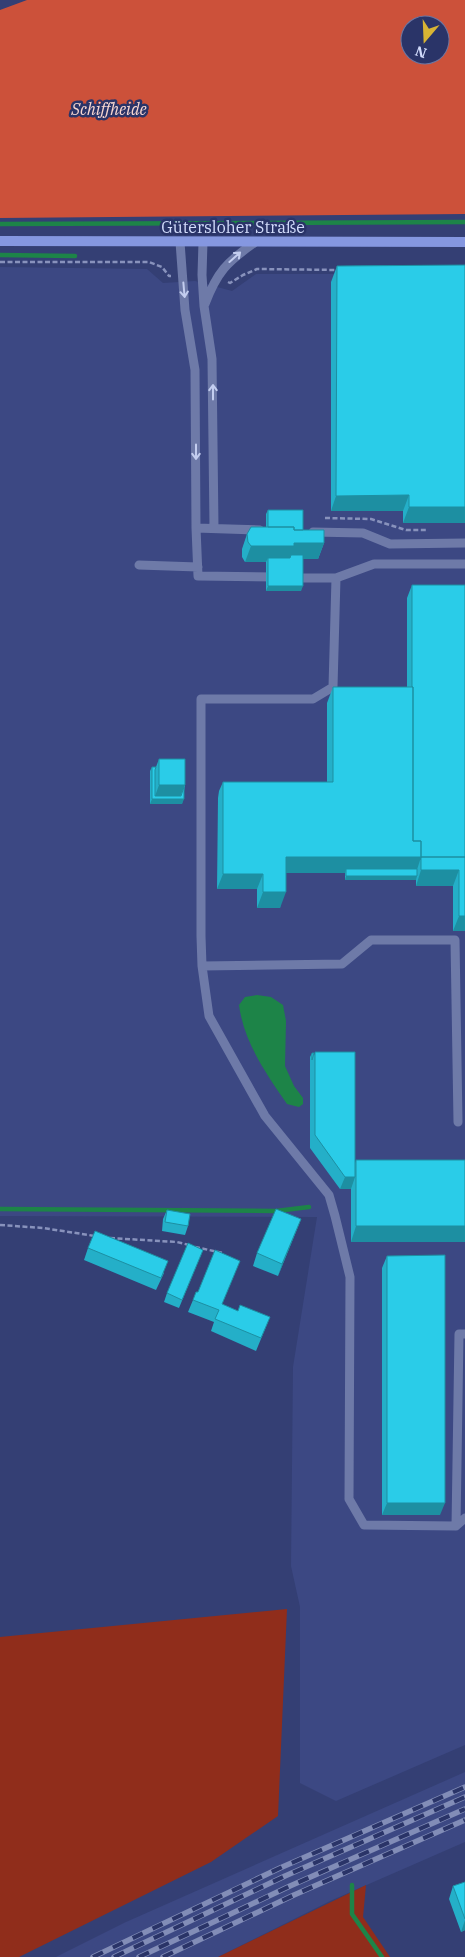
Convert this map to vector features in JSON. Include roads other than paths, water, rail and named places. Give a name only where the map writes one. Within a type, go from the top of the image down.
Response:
[{"type":"main road","name":"Gütersloher Straße","points":[[0,241],[465,242]]},
{"type":"lane","points":[[180,242],[186,310],[195,370],[198,571]]},
{"type":"lane","points":[[203,242],[202,275],[204,306],[212,359],[214,528]]},
{"type":"lane","points":[[204,306],[216,277],[235,257],[254,242]]},
{"type":"lane","points":[[196,528],[272,531]]},
{"type":"lane","points":[[300,531],[363,533],[390,544],[465,543]]},
{"type":"lane","points":[[139,565],[198,571],[336,578],[374,564],[465,564]]},
{"type":"lane","points":[[336,578],[333,686],[313,699],[201,699],[202,966],[209,1016],[265,1116],[329,1195],[336,1216],[350,1277],[349,1499],[364,1524],[456,1526],[465,1518]]},
{"type":"lane","points":[[202,966],[342,964],[371,940],[455,940],[458,1122]]},
{"type":"lane","points":[[456,1526],[459,1334],[465,1334]]},
{"type":"waterway","points":[[0,224],[465,222]]},
{"type":"waterway","points":[[0,255],[75,256]]},
{"type":"waterway","points":[[0,1209],[276,1211],[309,1207]]},
{"type":"waterway","points":[[352,1885],[352,1914],[382,1957]]},
{"type":"railway","points":[[93,1957],[280,1868],[465,1787]]},
{"type":"railway","points":[[114,1957],[285,1876],[465,1797]]},
{"type":"railway","points":[[139,1957],[290,1886],[465,1809]]},
{"type":"railway","points":[[163,1957],[294,1895],[465,1820]]},
{"type":"park label","name":"Schiffheide","points":[[109,109]]}]
